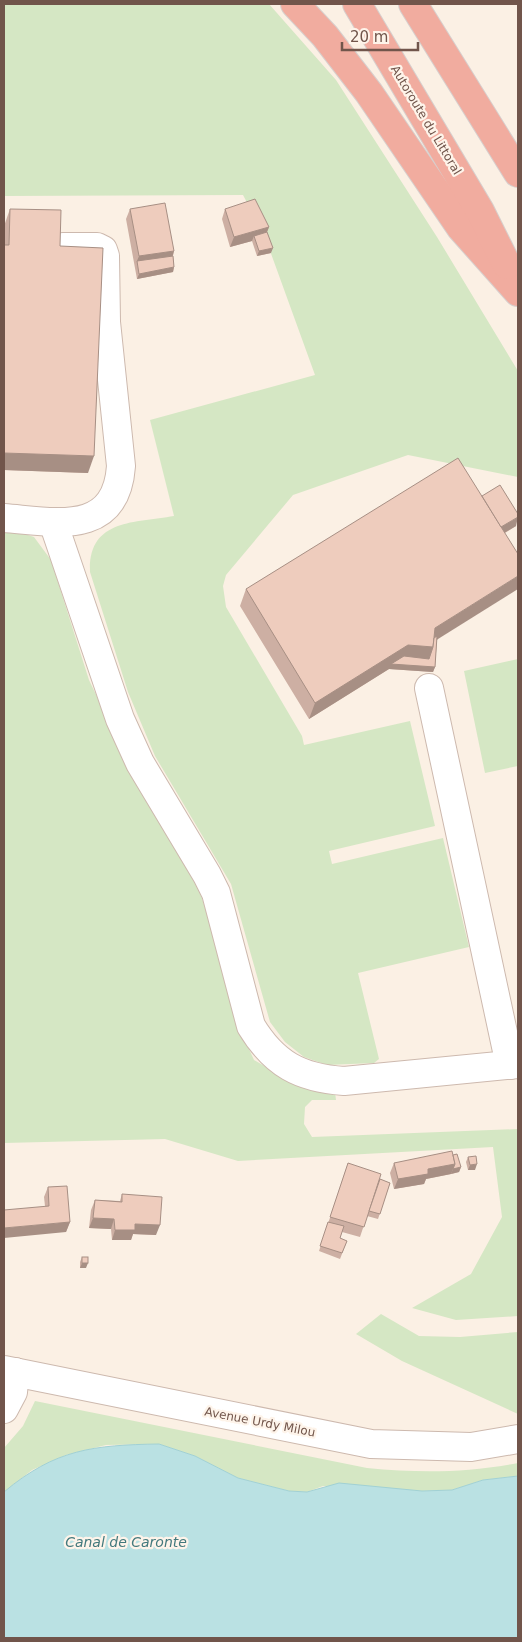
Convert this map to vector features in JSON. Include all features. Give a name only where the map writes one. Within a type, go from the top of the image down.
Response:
[{"type":"highway","points":[[296,4],[325,36],[470,219],[518,286]]},
{"type":"highway","name":"Autoroute du Littoral","points":[[357,4],[470,219]]},
{"type":"highway","points":[[412,4],[518,173]]},
{"type":"highway","points":[[470,219],[518,292]]},
{"type":"street","points":[[4,518],[79,522],[104,509],[114,498],[120,481],[121,466],[106,327],[105,256],[103,250],[97,247],[63,247]]},
{"type":"street","points":[[53,522],[103,675],[120,719],[140,763],[216,893],[251,1026],[262,1045],[283,1063],[301,1074],[322,1080],[344,1081],[514,1064],[429,688]]},
{"type":"street","points":[[4,1409],[13,1392],[10,1371]]},
{"type":"street","name":"Avenue Urdy Milou","points":[[10,1371],[371,1444],[471,1447],[518,1439]]},
{"type":"green space","points":[[4,4],[269,4],[336,80],[437,237],[518,371],[518,477],[408,455],[293,495],[226,575],[223,586],[226,607],[302,736],[304,745],[410,721],[435,826],[329,851],[332,864],[443,838],[469,947],[358,973],[379,1059],[374,1063],[327,1065],[304,1057],[285,1042],[270,1022],[231,884],[155,756],[128,692],[90,572],[91,555],[97,542],[105,533],[129,523],[174,516],[150,420],[315,375],[265,237],[243,195],[4,196]]},
{"type":"green space","points":[[4,530],[16,531],[34,537],[51,560],[89,680],[127,759],[187,865],[202,898],[243,1036],[254,1060],[275,1072],[335,1092],[336,1100],[312,1100],[305,1107],[304,1124],[312,1137],[518,1129],[518,1316],[456,1320],[412,1308],[471,1274],[502,1217],[493,1147],[238,1161],[165,1139],[4,1143]]},
{"type":"green space","points":[[518,659],[518,766],[485,773],[464,671]]},
{"type":"green space","points":[[381,1314],[419,1336],[460,1337],[518,1332],[518,1414],[402,1361],[356,1334]]},
{"type":"green space","points":[[35,1401],[367,1468],[442,1471],[480,1469],[518,1463],[518,1476],[483,1480],[452,1490],[422,1491],[323,1486],[307,1492],[289,1491],[238,1478],[195,1456],[159,1444],[106,1445],[66,1455],[32,1470],[4,1492],[4,1448],[23,1426]]},
{"type":"water","name":"Canal de Caronte","points":[[159,1444],[195,1456],[238,1478],[289,1491],[307,1492],[339,1483],[422,1491],[452,1490],[483,1480],[518,1476],[518,1638],[4,1638],[4,1492],[41,1466],[76,1452],[115,1446]]},
{"type":"building","points":[[255,199],[269,227],[234,237],[225,209]]},
{"type":"building","points":[[165,203],[174,251],[139,256],[130,209]]},
{"type":"building","points":[[10,209],[61,210],[60,246],[103,248],[94,456],[4,453],[4,245],[9,245]]},
{"type":"building","points":[[267,232],[273,248],[259,251],[254,236]]},
{"type":"building","points":[[173,256],[174,267],[139,274],[137,261]]},
{"type":"building","points":[[458,458],[518,554],[518,576],[435,628],[433,647],[408,645],[315,703],[246,589]]},
{"type":"building","points":[[500,485],[518,514],[518,517],[501,527],[482,496]]},
{"type":"building","points":[[437,636],[435,667],[391,664],[404,656],[429,659],[434,638]]},
{"type":"building","points":[[452,1151],[455,1164],[428,1169],[428,1174],[398,1179],[394,1163]]},
{"type":"building","points":[[457,1154],[461,1167],[453,1169],[455,1164],[453,1155]]},
{"type":"building","points":[[476,1156],[477,1164],[470,1165],[468,1157]]},
{"type":"building","points":[[348,1163],[381,1174],[364,1227],[330,1217]]},
{"type":"building","points":[[380,1179],[390,1183],[380,1214],[369,1211]]},
{"type":"building","points":[[67,1186],[70,1222],[4,1228],[4,1210],[49,1206],[48,1187]]},
{"type":"building","points":[[122,1194],[162,1197],[160,1225],[135,1224],[135,1230],[115,1230],[114,1219],[93,1218],[95,1200],[122,1202]]},
{"type":"building","points":[[328,1222],[344,1226],[340,1238],[347,1241],[342,1253],[320,1246]]},
{"type":"building","points":[[82,1257],[88,1257],[88,1263],[82,1263]]}]
